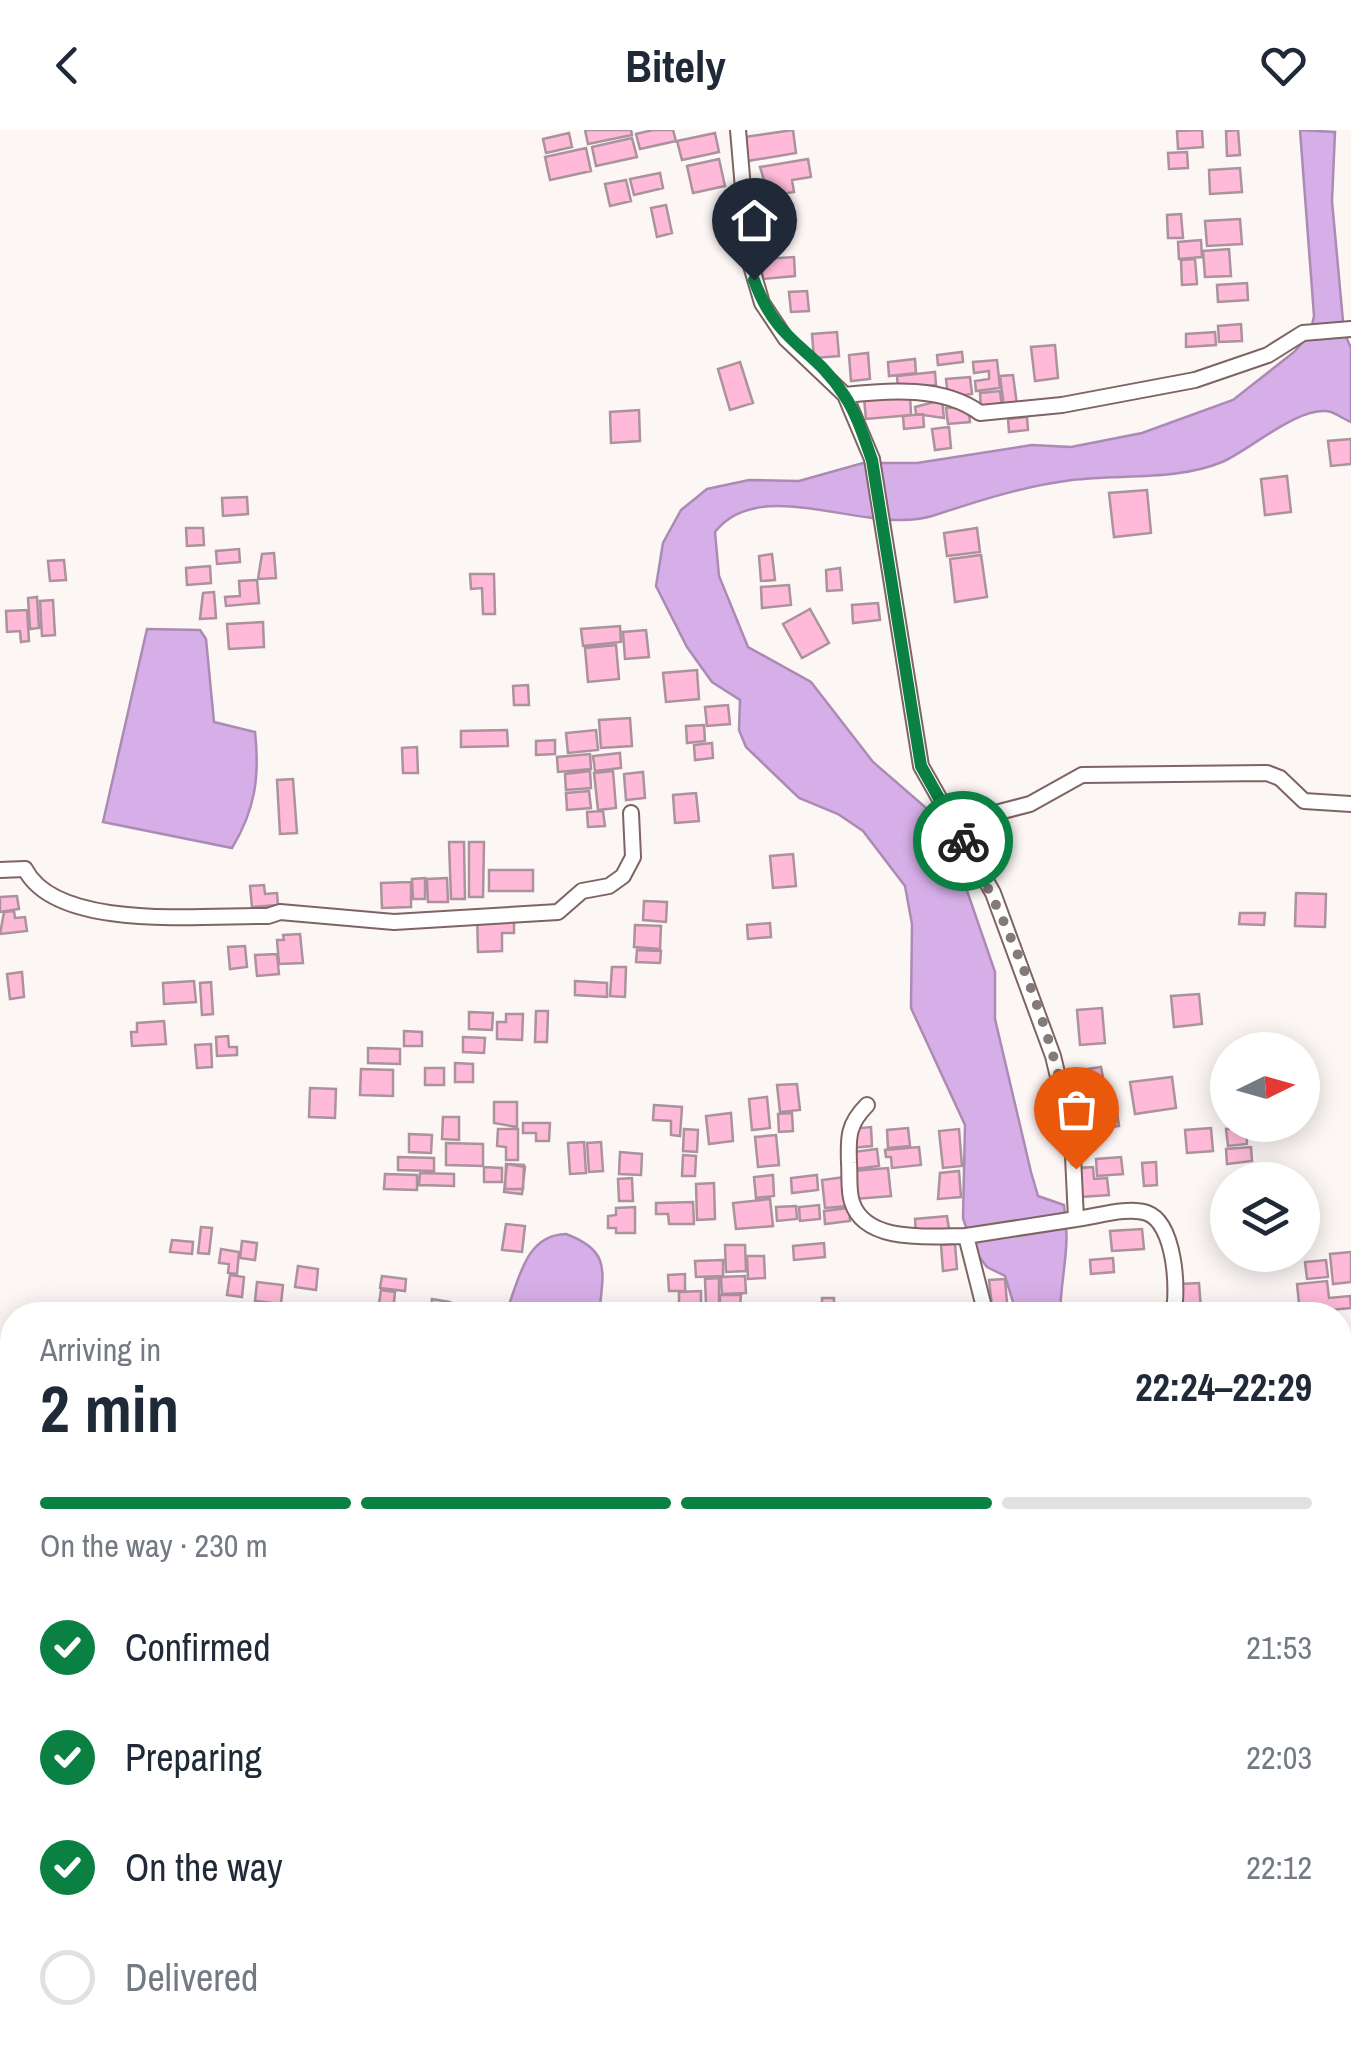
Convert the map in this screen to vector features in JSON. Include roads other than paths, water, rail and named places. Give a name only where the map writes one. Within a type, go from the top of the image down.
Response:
[{"type":"street","points":[[738,130],[750,259],[762,303],[786,339],[845,395],[872,460],[921,766],[993,892],[1066,1094],[1076,1169],[1073,1221]]},
{"type":"street","points":[[845,395],[936,394],[968,402],[980,413],[1062,405],[1195,380],[1268,355],[1303,333],[1351,330]]},
{"type":"street","points":[[953,824],[1030,804],[1082,775],[1267,773],[1280,778],[1304,800],[1351,804]]},
{"type":"street","points":[[0,870],[25,869],[32,883],[71,906],[116,914],[268,916],[280,912],[394,922],[558,912],[582,891],[609,886],[622,876],[633,857],[632,812]]},
{"type":"street","points":[[866,1105],[849,1127],[848,1140],[851,1200],[862,1220],[886,1232],[966,1236],[1140,1212],[1157,1221],[1172,1256],[1177,1302]]},
{"type":"street","points":[[966,1236],[983,1302]]}]
